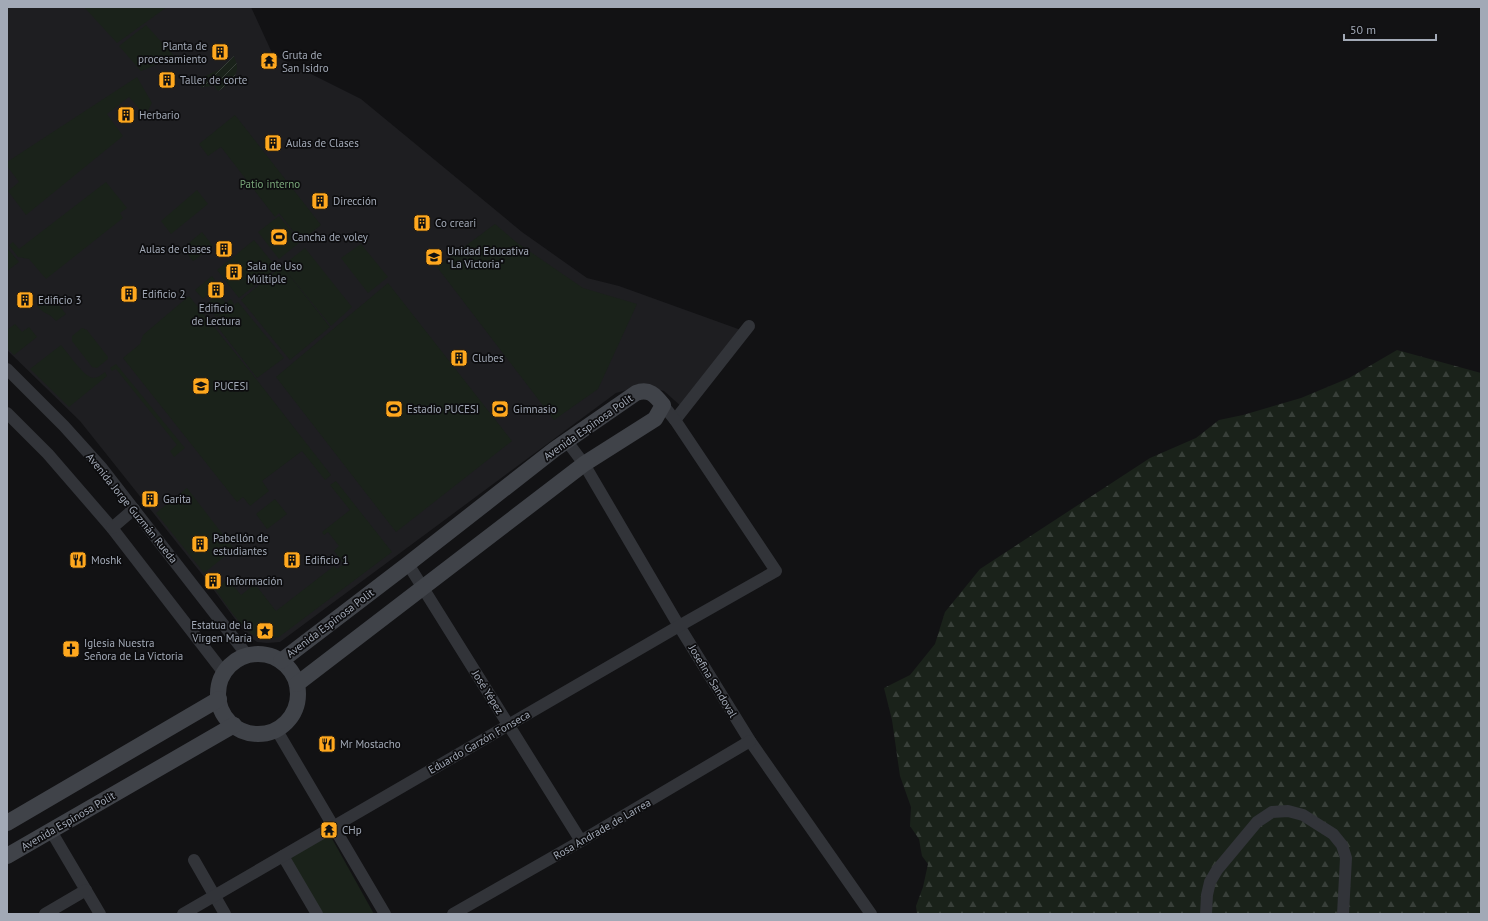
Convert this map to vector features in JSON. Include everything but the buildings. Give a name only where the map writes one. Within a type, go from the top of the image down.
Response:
[{"type":"street","points":[[297,684],[584,464],[655,419],[663,405],[675,420],[749,326]]},
{"type":"street","name":"Avenida Jorge Guzmán Rueda","points":[[8,371],[64,426],[100,467],[247,655]]},
{"type":"street","name":"Avenida Espinosa Polit","points":[[281,661],[566,440],[636,393],[642,390],[650,392],[663,405]]},
{"type":"street","points":[[7,413],[48,454],[112,528],[224,673]]},
{"type":"street","name":"Eduardo Garzón Fonseca","points":[[183,914],[776,571],[675,420]]},
{"type":"street","name":"Josefina Sandoval","points":[[566,440],[584,464],[679,626],[750,742],[871,914]]},
{"type":"street","points":[[112,528],[134,509]]},
{"type":"street","name":"José Yépez","points":[[408,564],[580,841]]},
{"type":"street","points":[[260,654],[270,656],[281,661],[294,675],[297,684],[298,696],[295,708],[290,718],[276,729],[257,734],[244,731],[234,725],[224,714],[219,700],[218,690],[224,673],[231,665],[247,655],[260,654]]},
{"type":"street","points":[[7,823],[219,700]]},
{"type":"street","name":"Avenida Espinosa Polit","points":[[7,856],[234,725]]},
{"type":"street","points":[[276,729],[385,914]]},
{"type":"street","name":"Rosa Andrade de Larrea","points":[[452,914],[750,742]]},
{"type":"street","points":[[1206,914],[1207,895],[1210,882],[1217,870],[1257,822],[1272,812],[1288,811],[1303,815],[1333,834],[1342,845],[1346,858],[1343,914]]},
{"type":"street","points":[[51,831],[100,914]]},
{"type":"street","points":[[284,856],[317,914]]},
{"type":"street","points":[[194,860],[224,914]]},
{"type":"street","points":[[45,914],[86,890]]},
{"type":"shaded area","points":[[7,7],[251,7],[273,55],[361,99],[522,232],[587,278],[619,286],[741,330],[683,408],[664,391],[641,386],[616,393],[280,642],[257,642],[246,634],[205,578],[80,421],[7,350]]},
{"type":"green space","points":[[84,7],[167,7],[117,43]]},
{"type":"green space","points":[[146,25],[175,57],[141,71],[119,46]]},
{"type":"green space","points":[[234,56],[237,69],[233,79],[227,85],[218,91],[214,86],[201,87],[201,78],[220,69]]},
{"type":"green space","points":[[137,77],[152,103],[145,116],[129,97],[107,114],[123,136],[26,215],[8,191],[19,182],[7,166],[7,162]]},
{"type":"green space","name":"Patio interno","points":[[235,115],[321,225],[301,241],[279,213],[275,217],[221,147],[208,156],[199,144]]},
{"type":"green space","points":[[106,182],[127,208],[120,213],[123,218],[46,279],[29,259],[18,257],[9,245],[13,242],[19,249]]},
{"type":"green space","points":[[197,190],[208,204],[171,234],[161,221]]},
{"type":"green space","name":"Cancha de voley","points":[[279,216],[300,242],[279,259],[258,232]]},
{"type":"green space","points":[[495,224],[516,242],[583,288],[637,304],[598,389],[554,420],[437,267]]},
{"type":"green space","points":[[202,232],[213,246],[193,261],[183,248]]},
{"type":"green space","points":[[254,240],[277,268],[239,298],[217,270]]},
{"type":"green space","points":[[361,244],[388,277],[368,293],[341,258]]},
{"type":"green space","points":[[7,248],[19,262],[7,271]]},
{"type":"green space","points":[[305,248],[352,307],[331,326],[282,266]]},
{"type":"green space","points":[[282,266],[330,327],[290,360],[241,300]]},
{"type":"green space","points":[[212,276],[215,280],[206,287],[210,293],[203,299],[195,290]]},
{"type":"green space","name":"Estadio PUCESI","points":[[388,283],[512,441],[396,532],[276,377]]},
{"type":"green space","points":[[51,296],[66,314],[56,321],[37,306]]},
{"type":"green space","points":[[189,296],[331,475],[325,480],[302,451],[262,481],[269,491],[250,506],[243,497],[237,502],[123,358],[140,344],[143,335]]},
{"type":"green space","points":[[220,296],[226,303],[231,299],[234,304],[216,317],[206,304],[214,298],[216,299]]},
{"type":"green space","points":[[238,302],[284,358],[257,378],[213,321]]},
{"type":"green space","points":[[15,324],[22,332],[29,327],[37,337],[14,355],[7,348],[7,330]]},
{"type":"green space","points":[[82,328],[87,330],[108,357],[108,359],[97,368],[92,367],[72,341],[72,336]]},
{"type":"green space","points":[[61,345],[80,369],[89,376],[93,378],[105,372],[107,376],[69,407],[30,369]]},
{"type":"green space","points":[[1397,350],[1481,373],[1481,914],[917,914],[916,906],[923,887],[928,864],[922,856],[919,839],[910,826],[911,807],[900,776],[892,720],[884,688],[910,675],[935,644],[945,612],[980,569],[1150,458],[1196,438],[1219,420],[1243,415],[1301,398],[1349,378]]},
{"type":"green space","points":[[116,364],[185,448],[174,457],[170,451],[177,445],[116,369],[112,371],[110,368]]},
{"type":"green space","points":[[336,481],[392,552],[279,637],[263,638],[253,635],[235,616],[215,589],[228,579],[241,595],[255,584],[276,611],[334,566],[337,569],[344,564],[334,551],[339,546],[328,532],[324,535],[322,532],[350,510],[330,485]]},
{"type":"green space","points":[[187,488],[234,549],[204,573],[156,513]]},
{"type":"green space","points":[[275,499],[287,514],[267,529],[256,514]]},
{"type":"green space","points":[[330,835],[374,914],[317,914],[286,860]]},
{"type":"place","name":"Planta de procesamiento","points":[[220,52]]},
{"type":"place","name":"Gruta de San Isidro","points":[[269,61]]},
{"type":"place","name":"Taller de corte","points":[[167,80]]},
{"type":"place","name":"Herbario","points":[[126,115]]},
{"type":"place","name":"Aulas de Clases","points":[[273,143]]},
{"type":"place","name":"Dirección","points":[[320,201]]},
{"type":"place","name":"Co creari","points":[[422,223]]},
{"type":"place","name":"Cancha de voley","points":[[279,237]]},
{"type":"place","name":"Aulas de clases","points":[[224,249]]},
{"type":"place","name":"Unidad Educativa \"La Victoria\"","points":[[434,257]]},
{"type":"place","name":"Sala de Uso Múltiple","points":[[234,272]]},
{"type":"place","name":"Edificio de Lectura","points":[[216,290]]},
{"type":"place","name":"Edificio 2","points":[[129,294]]},
{"type":"place","name":"Edificio 3","points":[[25,300]]},
{"type":"place","name":"Clubes","points":[[459,358]]},
{"type":"place","name":"PUCESI","points":[[201,386]]},
{"type":"place","name":"Estadio PUCESI","points":[[394,409]]},
{"type":"place","name":"Gimnasio","points":[[500,409]]},
{"type":"place","name":"Garita","points":[[150,499]]},
{"type":"place","name":"Pabellón de estudiantes","points":[[200,544]]},
{"type":"place","name":"Moshk","points":[[78,560]]},
{"type":"place","name":"Edificio 1","points":[[292,560]]},
{"type":"place","name":"Información","points":[[213,581]]},
{"type":"place","name":"Estatua de la Virgen María","points":[[265,631]]},
{"type":"place","name":"Iglesia Nuestra Señora de La Victoria","points":[[71,649]]},
{"type":"place","name":"Mr Mostacho","points":[[327,744]]},
{"type":"place","name":"CHp","points":[[329,830]]}]
